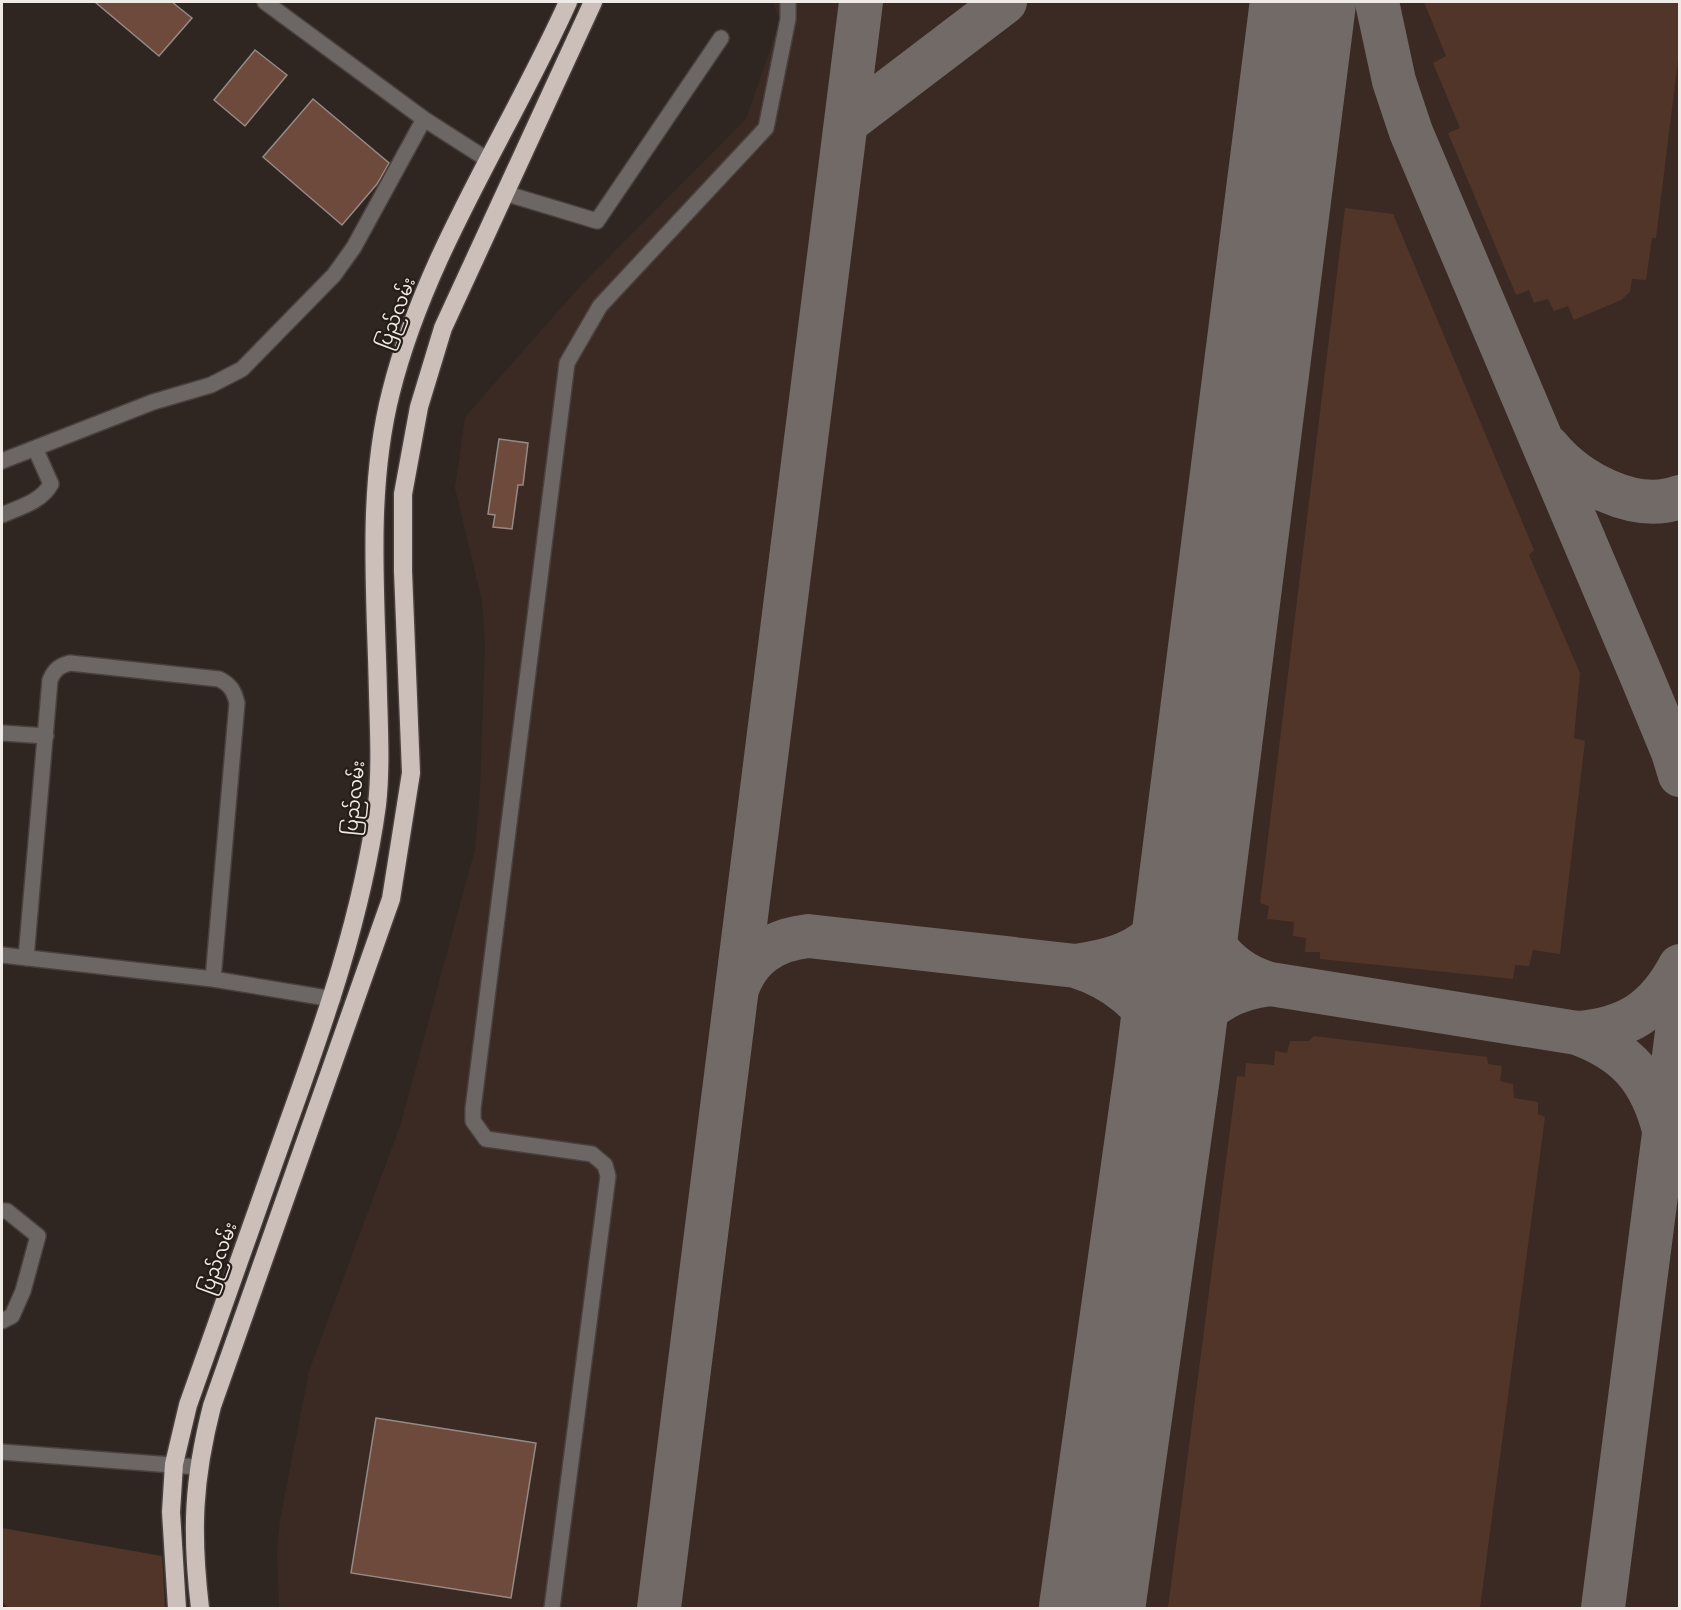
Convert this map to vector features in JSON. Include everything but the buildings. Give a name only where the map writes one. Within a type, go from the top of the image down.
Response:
[{"type":"highway","name":"ပြည်လမ်း","points":[[177,1608],[171,1512],[174,1464],[188,1405],[333,999],[366,870],[377,802],[379,756],[375,509],[384,425],[412,321],[484,167],[540,65],[568,2]]},
{"type":"highway","points":[[200,1608],[193,1513],[198,1467],[212,1406],[391,898],[411,773],[403,571],[404,494],[419,407],[443,328],[593,2]]},
{"type":"highway","points":[[484,167],[506,189]]},
{"type":"street","points":[[264,2],[424,119],[484,167]]},
{"type":"street","points":[[552,1608],[608,1176],[605,1165],[592,1154],[486,1139],[473,1120],[473,1109],[567,363],[600,306],[766,128],[788,19],[788,2]]},
{"type":"street","points":[[506,189],[597,221],[721,38]]},
{"type":"street","points":[[2,461],[153,402],[211,385],[242,369],[334,275],[354,247],[424,119]]},
{"type":"street","points":[[2,515],[33,502],[46,493],[51,484],[35,448]]},
{"type":"street","points":[[26,958],[50,680],[59,666],[70,663],[219,679],[228,684],[234,692],[237,703],[213,978]]},
{"type":"street","points":[[2,733],[46,736]]},
{"type":"street","points":[[2,955],[213,978],[333,999]]},
{"type":"street","points":[[2,1211],[7,1211],[38,1236],[23,1291],[12,1316],[2,1322]]},
{"type":"street","points":[[2,1452],[198,1467]]},
{"type":"shaded area","points":[[773,2],[1679,2],[1679,1608],[279,1608],[277,1551],[280,1520],[309,1371],[401,1123],[475,849],[480,790],[485,644],[482,601],[455,488],[465,417],[582,284],[746,119],[780,21]]},
{"type":"shaded area","points":[[1424,2],[1679,2],[1679,52],[1656,238],[1652,238],[1646,280],[1632,279],[1630,292],[1621,300],[1574,320],[1568,306],[1554,311],[1548,299],[1534,303],[1529,290],[1516,295],[1448,133],[1460,128],[1433,63],[1446,56]]},
{"type":"shaded area","points":[[1345,208],[1393,214],[1534,550],[1529,555],[1580,673],[1574,738],[1585,741],[1560,954],[1533,950],[1529,966],[1515,965],[1513,979],[1320,959],[1320,952],[1305,952],[1306,938],[1293,936],[1294,922],[1267,919],[1269,906],[1260,903]]},
{"type":"shaded area","points":[[1314,1036],[1487,1057],[1488,1064],[1502,1066],[1500,1081],[1513,1084],[1514,1098],[1538,1102],[1538,1114],[1545,1117],[1480,1608],[1168,1608],[1237,1076],[1245,1077],[1246,1063],[1274,1065],[1275,1051],[1287,1053],[1290,1041],[1309,1041]]},
{"type":"shaded area","points":[[2,1528],[162,1556],[165,1608],[8,1608],[2,1601]]},
{"type":"taxiway","points":[[659,1608],[861,2]]},
{"type":"taxiway","points":[[846,123],[1005,2]]},
{"type":"taxiway","points":[[1377,2],[1394,81],[1411,132],[1642,677],[1680,775]]},
{"type":"taxiway","points":[[1548,447],[1574,472],[1607,491],[1625,498],[1662,501],[1680,497]]},
{"type":"taxiway","points":[[1192,878],[1199,913],[1214,944],[1237,968],[1270,984]]},
{"type":"taxiway","points":[[1076,966],[1119,956],[1148,940],[1170,915],[1192,878]]},
{"type":"taxiway","points":[[737,989],[748,967],[764,951],[784,941],[808,936],[1076,966],[1103,977],[1128,994],[1138,1004],[1155,1028],[1161,1042],[1167,1075]]},
{"type":"taxiway","points":[[1577,1033],[1611,1027],[1638,1015],[1661,995],[1680,966]]},
{"type":"taxiway","points":[[1168,1070],[1185,1037],[1206,1011],[1233,993],[1250,987],[1270,984],[1577,1033],[1610,1049],[1634,1069],[1652,1096],[1664,1130]]},
{"type":"taxiway","points":[[1603,1608],[1680,1009]]},
{"type":"runway","points":[[1092,1608],[1167,1075],[1303,2]]}]
